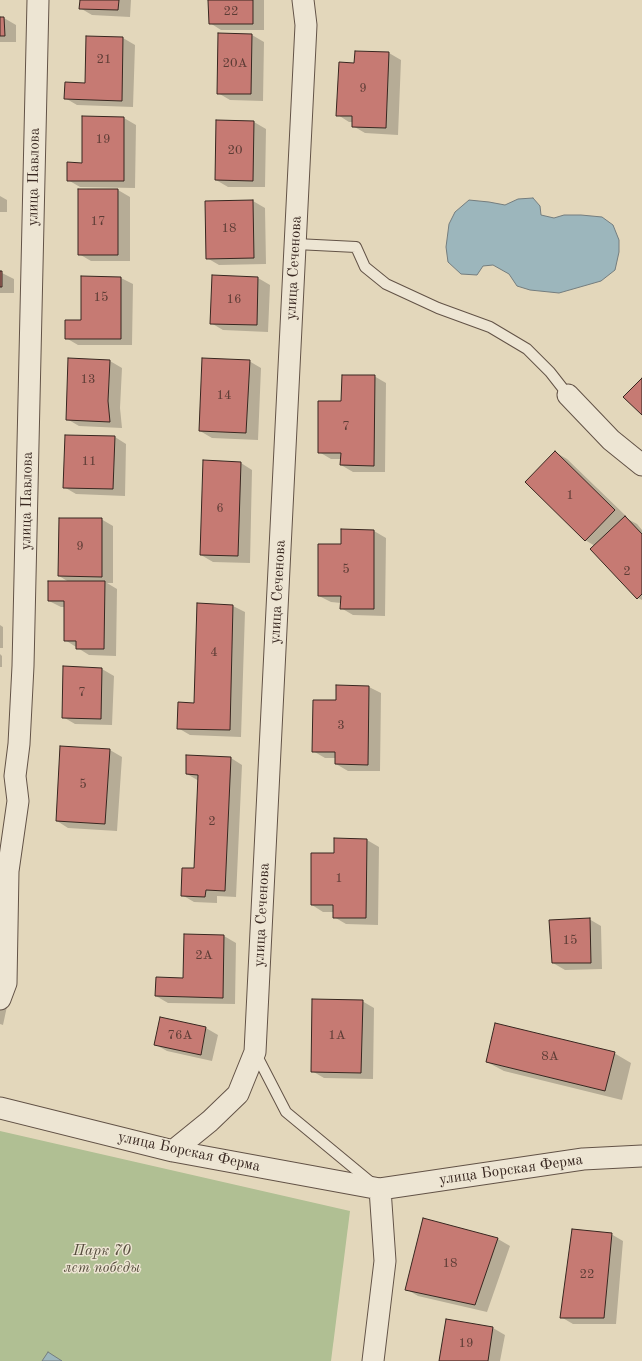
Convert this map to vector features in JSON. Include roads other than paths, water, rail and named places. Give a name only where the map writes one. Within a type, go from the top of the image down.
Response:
[{"type":"street","name":"улица Павлова","points":[[0,1000],[6,983],[8,871],[18,801],[15,776],[19,744],[23,666],[38,0]]},
{"type":"street","name":"улица Сеченова","points":[[173,1151],[210,1121],[238,1094],[255,1052],[306,25],[303,0]]},
{"type":"street","points":[[568,395],[611,440],[642,465]]},
{"type":"street","name":"улица Борская Ферма","points":[[0,1108],[173,1151],[380,1189],[583,1159],[642,1156]]},
{"type":"street","points":[[373,1361],[385,1261],[380,1189]]},
{"type":"lane","points":[[296,244],[356,247],[365,267],[386,284],[438,308],[490,327],[527,349],[550,372],[568,395]]},
{"type":"lane","points":[[255,1052],[286,1112],[380,1189]]},
{"type":"water","points":[[533,198],[540,206],[541,215],[554,218],[564,215],[602,217],[613,225],[619,240],[619,252],[615,270],[601,281],[559,293],[530,290],[517,286],[509,274],[493,265],[483,266],[477,275],[461,274],[448,262],[446,247],[449,224],[455,212],[469,200],[505,205],[518,199]]},
{"type":"water","points":[[48,1352],[62,1361],[42,1361]]},
{"type":"park label","name":"Парк 70 лет победы","points":[[102,1260]]}]
